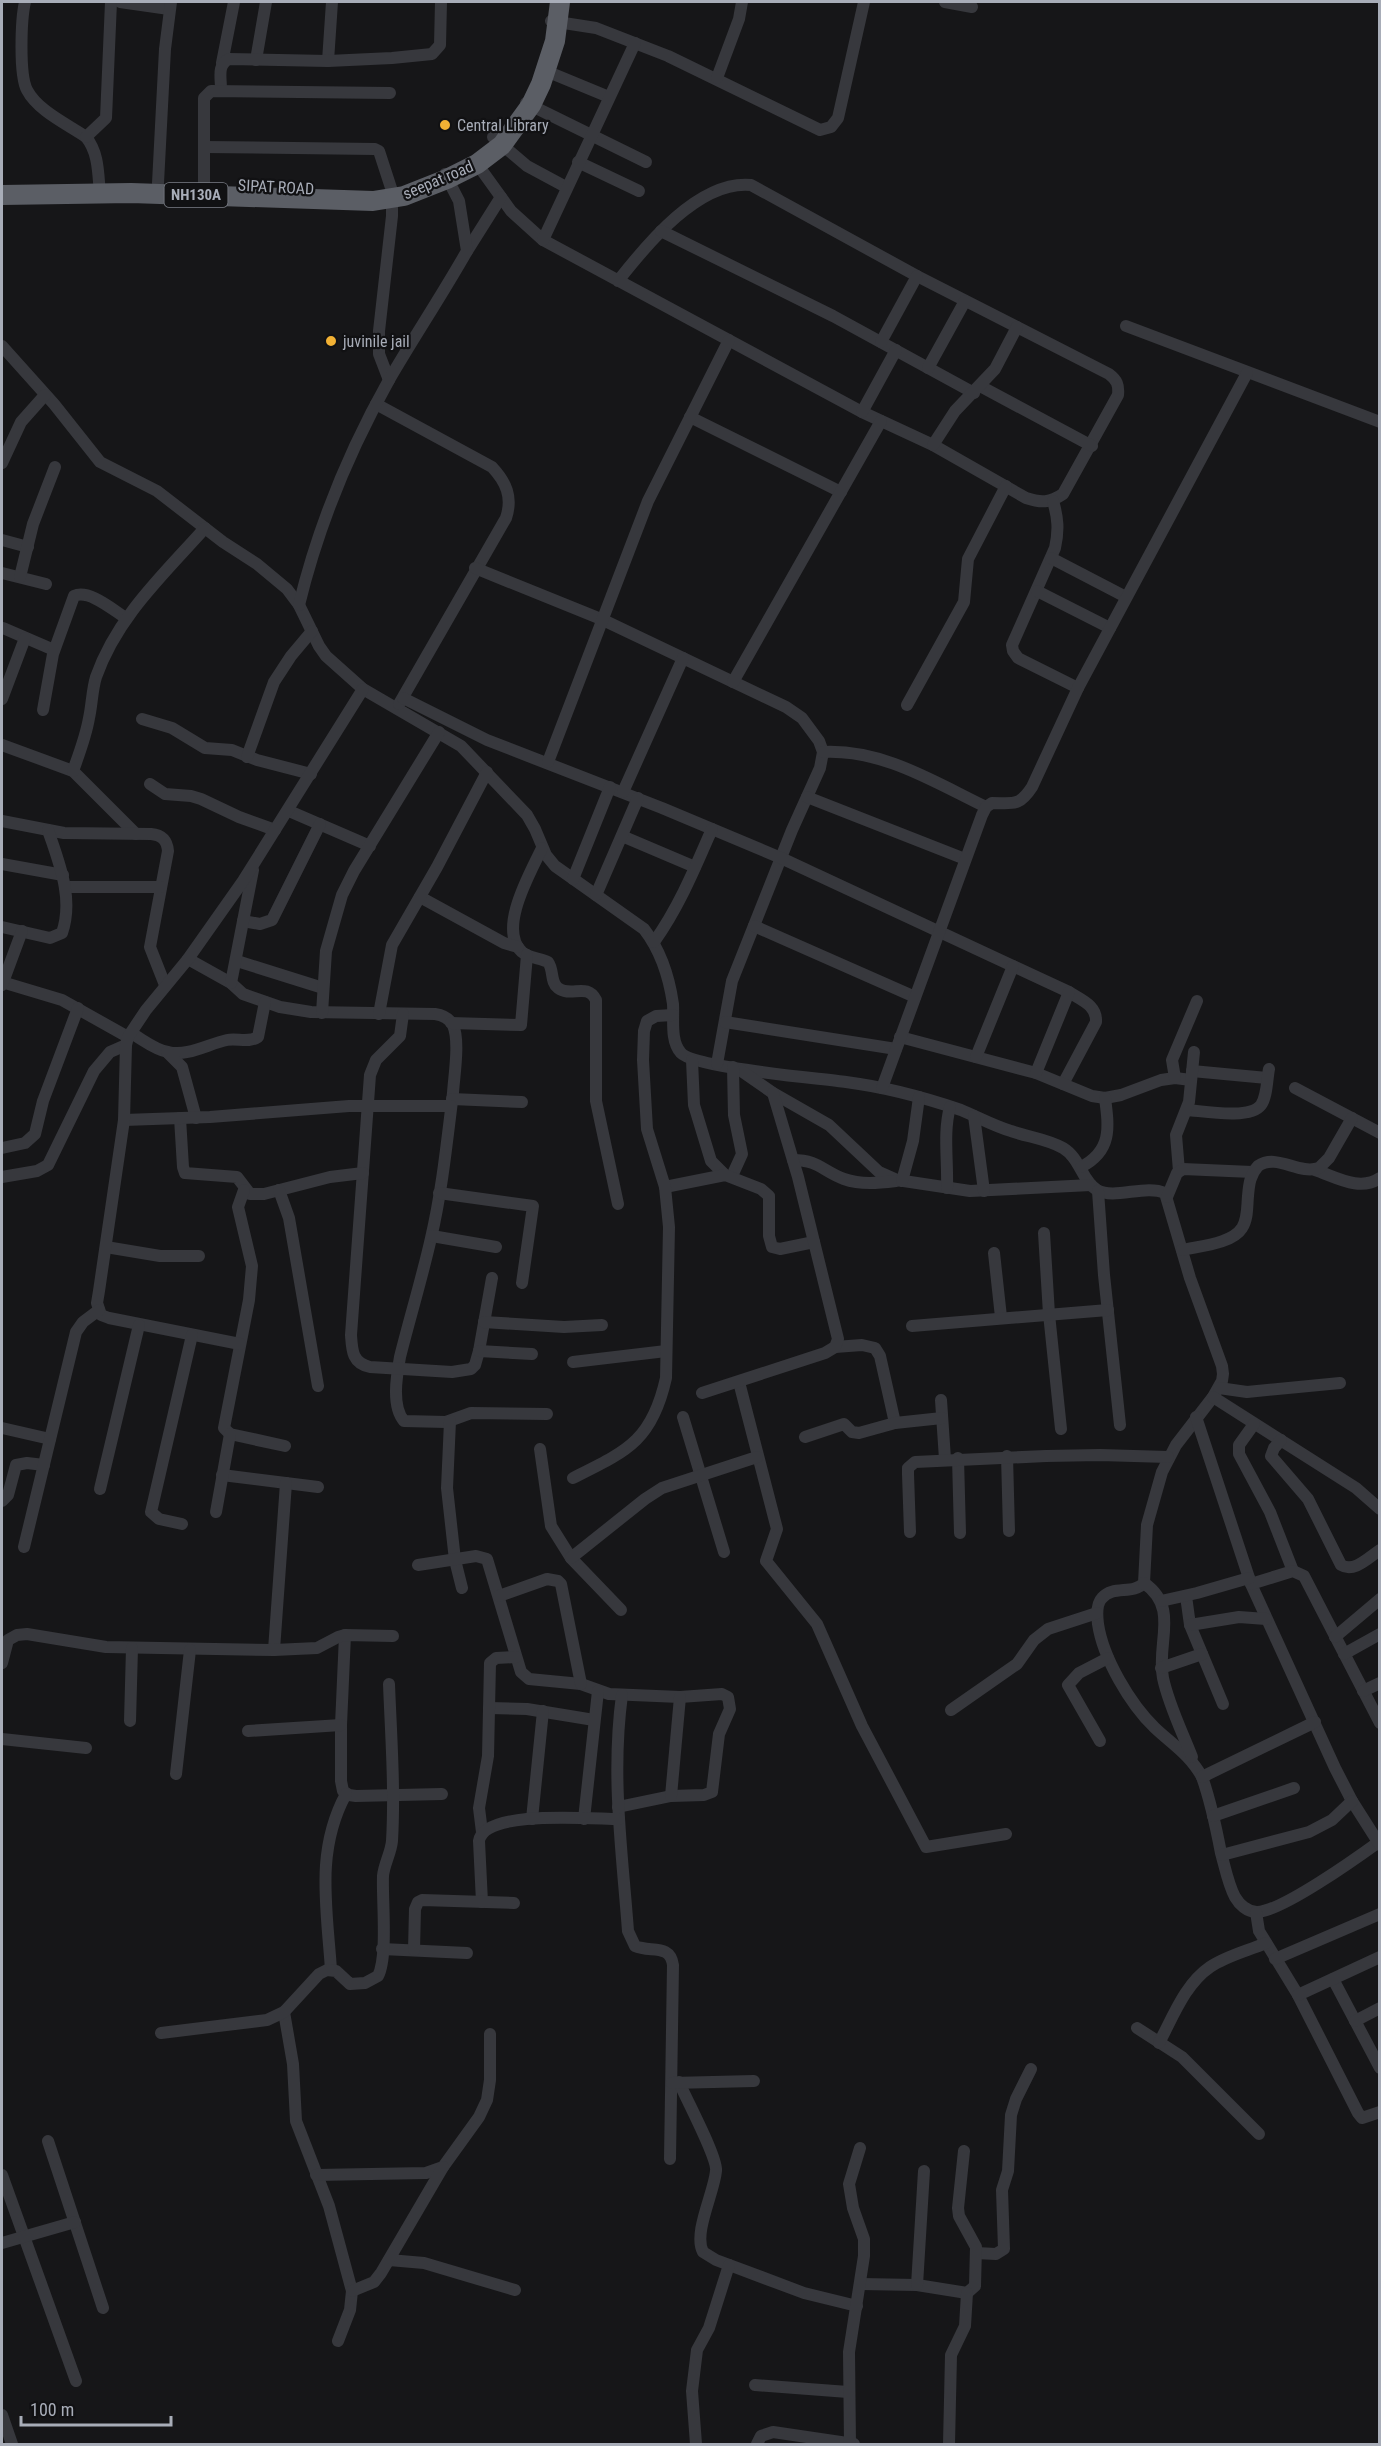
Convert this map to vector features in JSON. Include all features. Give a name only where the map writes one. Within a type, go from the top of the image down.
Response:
[{"type":"highway","name":"seepat road","points":[[526,103],[553,15],[560,2]]},
{"type":"highway","name":"seepat road","points":[[475,161],[498,141],[546,72],[553,15]]},
{"type":"highway","name":"SIPAT ROAD","points":[[2,184],[373,201],[445,175],[475,161]]},
{"type":"highway","name":"SIPAT ROAD","points":[[2,195],[158,183],[204,183],[391,195]]},
{"type":"street","points":[[25,2],[21,39],[27,90],[38,103],[86,137],[95,150],[99,188]]},
{"type":"street","points":[[86,137],[106,118],[111,2]]},
{"type":"street","points":[[120,2],[170,5],[158,183]]},
{"type":"street","points":[[221,89],[222,63],[234,2]]},
{"type":"street","points":[[256,60],[266,2]]},
{"type":"street","points":[[328,61],[332,2]]},
{"type":"street","points":[[222,63],[229,59],[328,61],[435,53],[440,45],[441,2]]},
{"type":"street","points":[[717,78],[739,20],[742,2]]},
{"type":"street","points":[[553,15],[596,28],[717,78],[817,130],[831,127],[838,118],[864,2]]},
{"type":"street","points":[[945,2],[972,7]]},
{"type":"street","points":[[543,240],[635,43]]},
{"type":"street","points":[[546,72],[609,97]]},
{"type":"street","points":[[204,183],[204,98],[211,91],[221,89],[390,93]]},
{"type":"street","points":[[526,103],[646,162]]},
{"type":"street","points":[[498,141],[527,166],[566,187]]},
{"type":"street","points":[[204,147],[377,149],[381,154],[391,195],[392,216],[379,331],[379,354],[389,380]]},
{"type":"street","points":[[475,161],[511,211],[543,240],[618,281],[862,412],[933,445],[1038,502],[1053,501],[1064,494],[1118,395],[1119,387],[1115,379],[917,276],[751,185],[738,184],[705,198],[683,212],[638,255],[618,281]]},
{"type":"street","points":[[578,162],[639,191]]},
{"type":"street","points":[[445,175],[460,208],[467,251]]},
{"type":"street","points":[[299,605],[310,560],[326,514],[376,404],[501,197]]},
{"type":"street","points":[[661,231],[833,316],[928,368],[1092,446]]},
{"type":"street","points":[[880,342],[917,276]]},
{"type":"street","points":[[928,368],[965,300]]},
{"type":"street","points":[[1126,326],[1380,422]]},
{"type":"street","points":[[933,445],[955,411],[995,369],[1017,327]]},
{"type":"street","points":[[548,762],[648,501],[729,340]]},
{"type":"street","points":[[2,346],[45,394],[100,462],[157,491],[288,589],[326,656],[363,689],[638,798],[780,858],[1013,966],[1087,1003],[1094,1009],[1096,1022],[1063,1084]]},
{"type":"street","points":[[862,412],[896,350]]},
{"type":"street","points":[[882,1088],[986,807],[992,803],[1005,805],[1016,803],[1026,797],[1041,770],[1078,688],[1247,373]]},
{"type":"street","points":[[2,463],[21,422],[45,394]]},
{"type":"street","points":[[376,404],[492,467],[508,489],[510,506],[506,518],[475,568],[400,703]]},
{"type":"street","points":[[690,417],[841,492]]},
{"type":"street","points":[[733,682],[881,421]]},
{"type":"street","points":[[20,577],[41,499],[55,467]]},
{"type":"street","points":[[907,705],[958,614],[966,592],[965,571],[968,559],[1006,486]]},
{"type":"street","points":[[1053,501],[1058,518],[1058,534],[1052,558],[1014,636],[1013,651],[1027,664],[1078,688]]},
{"type":"street","points":[[73,771],[87,730],[95,680],[104,656],[126,618],[151,586],[205,528]]},
{"type":"street","points":[[2,540],[28,547]]},
{"type":"street","points":[[1052,558],[1126,597]]},
{"type":"street","points":[[475,568],[601,619],[786,707],[802,718],[819,741],[823,752],[820,768],[780,858],[732,981],[717,1064]]},
{"type":"street","points":[[2,573],[46,584]]},
{"type":"street","points":[[1037,591],[1110,628]]},
{"type":"street","points":[[43,710],[54,650],[71,600],[77,594],[98,600],[126,618]]},
{"type":"street","points":[[3,628],[54,650]]},
{"type":"street","points":[[247,757],[274,682],[291,656],[312,631]]},
{"type":"street","points":[[2,699],[25,638]]},
{"type":"street","points":[[623,792],[683,658]]},
{"type":"street","points":[[2,1178],[48,1166],[94,1071],[110,1052],[128,1038],[165,985],[188,959],[219,917],[289,811],[363,689]]},
{"type":"street","points":[[400,703],[461,746],[487,772],[527,815],[542,848],[555,866],[644,929],[654,942],[666,970],[676,1045],[679,1052],[692,1060],[882,1088],[919,1097],[1065,1149],[1095,1188],[1120,1425]]},
{"type":"street","points":[[142,719],[172,728],[205,748],[232,750],[247,757],[311,774]]},
{"type":"street","points":[[322,1012],[326,951],[336,912],[346,887],[439,732]]},
{"type":"street","points":[[2,745],[73,771],[136,834]]},
{"type":"street","points":[[823,752],[839,751],[875,756],[986,807]]},
{"type":"street","points":[[380,1014],[392,945],[487,772]]},
{"type":"street","points":[[150,784],[165,794],[201,799],[239,817],[275,830]]},
{"type":"street","points":[[573,879],[610,787]]},
{"type":"street","points":[[807,797],[965,859]]},
{"type":"street","points":[[596,895],[638,798]]},
{"type":"street","points":[[289,811],[370,846]]},
{"type":"street","points":[[2,821],[76,833],[159,835],[168,844],[150,947],[165,985]]},
{"type":"street","points":[[243,921],[260,924],[272,920],[320,824]]},
{"type":"street","points":[[654,942],[675,910],[712,829]]},
{"type":"street","points":[[2,927],[50,938],[62,933],[66,916],[64,881],[48,830]]},
{"type":"street","points":[[622,836],[695,867]]},
{"type":"street","points":[[451,1023],[522,1025],[523,951],[514,923],[517,903],[542,848]]},
{"type":"street","points":[[231,983],[255,860]]},
{"type":"street","points":[[2,864],[64,881],[161,887]]},
{"type":"street","points":[[420,897],[504,943],[548,962],[552,970],[553,982],[560,989],[565,991],[586,990],[594,994],[596,1000],[596,1101],[618,1204]]},
{"type":"street","points":[[754,926],[915,997]]},
{"type":"street","points":[[22,932],[2,983],[45,994],[78,1008],[128,1038],[168,1052],[183,1052],[228,1040],[255,1040],[258,1037],[265,1002]]},
{"type":"street","points":[[188,959],[231,983],[243,994],[280,1007],[322,1012],[435,1014],[442,1015],[451,1023],[454,1027],[455,1038],[452,1103],[432,1236],[398,1367],[397,1404],[404,1420],[450,1421],[471,1413],[547,1414]]},
{"type":"street","points":[[237,961],[323,988]]},
{"type":"street","points":[[976,1057],[1013,966]]},
{"type":"street","points":[[1036,1073],[1068,992]]},
{"type":"street","points":[[1175,1078],[1172,1060],[1197,1001]]},
{"type":"street","points":[[2,1148],[25,1143],[35,1134],[42,1101],[78,1008]]},
{"type":"street","points":[[403,1014],[400,1035],[376,1060],[372,1068],[353,1291],[352,1353],[362,1365],[463,1372],[471,1369],[476,1365],[492,1278]]},
{"type":"street","points":[[573,1478],[628,1449],[640,1437],[661,1402],[666,1378],[669,1227],[665,1187],[647,1129],[643,1060],[644,1030],[647,1021],[652,1018],[673,1016]]},
{"type":"street","points":[[725,1022],[896,1049]]},
{"type":"street","points":[[900,1037],[1036,1073],[1092,1096],[1105,1098],[1191,1075],[1268,1073],[1262,1103],[1255,1110],[1231,1113],[1187,1110]]},
{"type":"street","points":[[128,1038],[124,1120],[97,1304],[99,1310],[101,1315],[109,1318],[240,1344]]},
{"type":"street","points":[[168,1052],[182,1067],[196,1118]]},
{"type":"street","points":[[1167,1197],[1179,1171],[1176,1135],[1187,1110],[1194,1052]]},
{"type":"street","points":[[692,1060],[694,1105],[711,1161],[729,1175],[761,1189],[769,1196],[772,1247],[780,1250],[814,1242]]},
{"type":"street","points":[[665,1187],[729,1175],[742,1154],[734,1121],[736,1067]]},
{"type":"street","points":[[736,1067],[773,1093],[829,1125],[879,1172],[899,1181]]},
{"type":"street","points":[[1295,1088],[1380,1133]]},
{"type":"street","points":[[773,1093],[793,1160],[837,1331],[836,1347]]},
{"type":"street","points":[[899,1181],[913,1142],[919,1097]]},
{"type":"street","points":[[1081,1167],[1097,1157],[1107,1138],[1105,1098]]},
{"type":"street","points":[[124,1120],[196,1118],[368,1106],[522,1102]]},
{"type":"street","points":[[947,1188],[946,1124],[950,1107]]},
{"type":"street","points":[[974,1116],[984,1191]]},
{"type":"street","points":[[180,1118],[185,1173],[237,1177],[241,1180],[244,1190],[238,1207],[252,1266],[249,1300],[224,1424],[230,1434],[285,1446]]},
{"type":"street","points":[[1315,1170],[1324,1164],[1352,1118]]},
{"type":"street","points":[[793,1160],[812,1161],[851,1181],[874,1183],[899,1181],[984,1191],[1095,1188],[1111,1193],[1159,1190],[1164,1192],[1222,1365],[1222,1381],[1216,1393],[1168,1457],[1156,1488],[1147,1525],[1144,1583]]},
{"type":"street","points":[[1182,1250],[1222,1240],[1239,1232],[1246,1217],[1252,1172],[1263,1162],[1271,1161],[1315,1170],[1357,1185],[1365,1185],[1380,1178]]},
{"type":"street","points":[[1179,1171],[1188,1169],[1213,1172],[1252,1172]]},
{"type":"street","points":[[244,1190],[258,1195],[330,1177],[363,1173]]},
{"type":"street","points":[[279,1190],[289,1218],[318,1386]]},
{"type":"street","points":[[439,1193],[533,1206],[522,1283]]},
{"type":"street","points":[[1044,1233],[1049,1314],[1061,1429]]},
{"type":"street","points":[[432,1236],[496,1247]]},
{"type":"street","points":[[105,1247],[160,1256],[199,1256]]},
{"type":"street","points":[[994,1253],[1000,1317]]},
{"type":"street","points":[[24,1547],[76,1332],[83,1322],[99,1310]]},
{"type":"street","points":[[912,1326],[1000,1317],[1108,1310]]},
{"type":"street","points":[[484,1322],[564,1327],[602,1325]]},
{"type":"street","points":[[100,1489],[139,1324]]},
{"type":"street","points":[[182,1524],[159,1519],[151,1512],[192,1335]]},
{"type":"street","points":[[702,1393],[825,1353],[836,1347],[862,1345],[875,1348],[880,1356],[895,1423]]},
{"type":"street","points":[[479,1351],[532,1354]]},
{"type":"street","points":[[573,1362],[666,1351]]},
{"type":"street","points":[[739,1382],[777,1529],[766,1561],[817,1624],[862,1726],[926,1847],[1006,1834]]},
{"type":"street","points":[[1216,1393],[1340,1383]]},
{"type":"street","points":[[1216,1393],[1254,1424],[1356,1488],[1379,1506]]},
{"type":"street","points":[[941,1400],[945,1459]]},
{"type":"street","points":[[683,1417],[724,1552]]},
{"type":"street","points":[[1144,1583],[1154,1590],[1161,1600],[1165,1620],[1161,1668],[1171,1704],[1194,1763],[1202,1777],[1235,1896],[1244,1908],[1256,1912],[1270,1908],[1347,1865],[1379,1842],[1352,1801],[1266,1619],[1250,1581],[1196,1417]]},
{"type":"street","points":[[805,1437],[844,1424],[852,1432],[859,1433],[895,1423],[942,1418]]},
{"type":"street","points":[[450,1421],[447,1488],[455,1560],[462,1588]]},
{"type":"street","points":[[1254,1424],[1239,1445],[1239,1454],[1282,1540],[1293,1571]]},
{"type":"street","points":[[2,1428],[50,1439]]},
{"type":"street","points":[[216,1512],[230,1434]]},
{"type":"street","points":[[1281,1440],[1271,1452],[1271,1456],[1308,1499],[1341,1565],[1353,1568],[1380,1550]]},
{"type":"street","points":[[540,1449],[548,1516],[557,1537],[570,1558],[621,1610]]},
{"type":"street","points":[[910,1532],[908,1468],[919,1461],[1007,1456],[1168,1457]]},
{"type":"street","points":[[1007,1456],[1009,1531]]},
{"type":"street","points":[[570,1558],[645,1499],[670,1485],[757,1457]]},
{"type":"street","points":[[958,1458],[960,1533]]},
{"type":"street","points":[[2,1501],[8,1495],[16,1465],[27,1463],[44,1465]]},
{"type":"street","points":[[222,1475],[318,1488]]},
{"type":"street","points":[[274,1650],[286,1483]]},
{"type":"street","points":[[418,1565],[476,1557],[487,1559],[516,1657],[523,1676],[529,1679],[581,1684],[598,1691],[622,1695],[680,1697],[722,1694],[728,1697],[730,1702],[720,1734],[712,1792],[704,1795],[671,1796],[618,1813],[584,1819],[512,1819],[482,1832]]},
{"type":"street","points":[[1161,1600],[1293,1571],[1304,1576],[1363,1691],[1378,1715]]},
{"type":"street","points":[[499,1596],[547,1579],[558,1581],[561,1584],[581,1684]]},
{"type":"street","points":[[1144,1583],[1135,1589],[1109,1592],[1099,1602],[1097,1613],[1100,1636],[1108,1658],[1126,1690],[1154,1726],[1194,1763]]},
{"type":"street","points":[[1186,1596],[1190,1625],[1223,1704]]},
{"type":"street","points":[[1335,1637],[1380,1599]]},
{"type":"street","points":[[951,1710],[1017,1664],[1034,1640],[1048,1629],[1097,1613]]},
{"type":"street","points":[[1190,1625],[1239,1617],[1266,1619]]},
{"type":"street","points":[[2,1663],[8,1640],[17,1635],[27,1634],[90,1646],[190,1650],[317,1648],[345,1635],[393,1636]]},
{"type":"street","points":[[1344,1653],[1380,1634]]},
{"type":"street","points":[[331,1970],[324,1881],[326,1851],[333,1820],[346,1794],[341,1781],[345,1635]]},
{"type":"street","points":[[130,1720],[132,1648]]},
{"type":"street","points":[[176,1774],[190,1650]]},
{"type":"street","points":[[1161,1668],[1202,1654]]},
{"type":"street","points":[[482,1902],[479,1841],[482,1832],[479,1808],[488,1756],[490,1663],[496,1658],[516,1657]]},
{"type":"street","points":[[1100,1741],[1068,1685],[1079,1673],[1108,1658]]},
{"type":"street","points":[[1363,1691],[1380,1683]]},
{"type":"street","points":[[161,2033],[267,2020],[284,2012],[319,1974],[331,1970],[336,1971],[350,1984],[373,1980],[381,1971],[383,1874],[390,1856],[393,1795],[389,1684]]},
{"type":"street","points":[[584,1819],[598,1691]]},
{"type":"street","points":[[622,1695],[616,1743],[618,1813],[629,1937],[635,1946],[664,1950],[672,1959],[675,2083],[670,2159]]},
{"type":"street","points":[[671,1796],[680,1697]]},
{"type":"street","points":[[489,1708],[543,1711],[594,1720]]},
{"type":"street","points":[[532,1819],[543,1711]]},
{"type":"street","points":[[1202,1777],[1315,1722]]},
{"type":"street","points":[[248,1731],[341,1725]]},
{"type":"street","points":[[2,1738],[86,1748]]},
{"type":"street","points":[[1213,1816],[1294,1788]]},
{"type":"street","points":[[346,1794],[442,1794]]},
{"type":"street","points":[[1222,1854],[1310,1832],[1332,1820],[1352,1801]]},
{"type":"street","points":[[414,1950],[418,1902],[428,1900],[514,1903]]},
{"type":"street","points":[[1256,1912],[1256,1924],[1298,1995],[1362,2118],[1380,2112]]},
{"type":"street","points":[[1275,1959],[1380,1914]]},
{"type":"street","points":[[1159,2043],[1190,1986],[1200,1976],[1219,1962],[1266,1943]]},
{"type":"street","points":[[382,1948],[467,1953]]},
{"type":"street","points":[[1298,1995],[1380,1957]]},
{"type":"street","points":[[1334,1979],[1355,2021],[1375,2050],[1380,2068]]},
{"type":"street","points":[[1355,2021],[1380,2008]]},
{"type":"street","points":[[284,2012],[293,2064],[296,2121],[329,2206],[352,2291],[350,2310],[338,2341]]},
{"type":"street","points":[[1137,2028],[1182,2057],[1259,2134]]},
{"type":"street","points":[[352,2291],[374,2282],[443,2167],[479,2117],[487,2100],[491,2062],[490,2034]]},
{"type":"street","points":[[976,2253],[996,2254],[1004,2249],[1002,2190],[1008,2171],[1011,2115],[1016,2098],[1031,2069]]},
{"type":"street","points":[[675,2083],[754,2081]]},
{"type":"street","points":[[675,2083],[712,2152],[716,2166],[700,2236],[701,2247],[707,2256],[804,2293],[857,2306]]},
{"type":"street","points":[[48,2141],[103,2308]]},
{"type":"street","points":[[850,2444],[849,2352],[861,2284],[864,2239],[853,2208],[849,2184],[860,2148]]},
{"type":"street","points":[[949,2445],[951,2355],[964,2326],[967,2293],[975,2286],[976,2253],[973,2239],[959,2216],[964,2151]]},
{"type":"street","points":[[316,2175],[426,2173],[443,2167]]},
{"type":"street","points":[[917,2286],[924,2170]]},
{"type":"street","points":[[2,2175],[76,2382]]},
{"type":"street","points":[[2,2243],[75,2222]]},
{"type":"street","points":[[389,2260],[424,2263],[515,2290]]},
{"type":"street","points":[[696,2445],[692,2401],[697,2350],[709,2328],[729,2265]]},
{"type":"street","points":[[861,2284],[917,2286],[967,2293]]},
{"type":"street","points":[[755,2385],[848,2392]]},
{"type":"street","points":[[2,2415],[5,2433],[12,2445]]},
{"type":"street","points":[[757,2445],[761,2436],[773,2432],[854,2445]]},
{"type":"place","name":"Central Library","points":[[445,125]]},
{"type":"place","name":"juvinile jail","points":[[331,341]]}]
